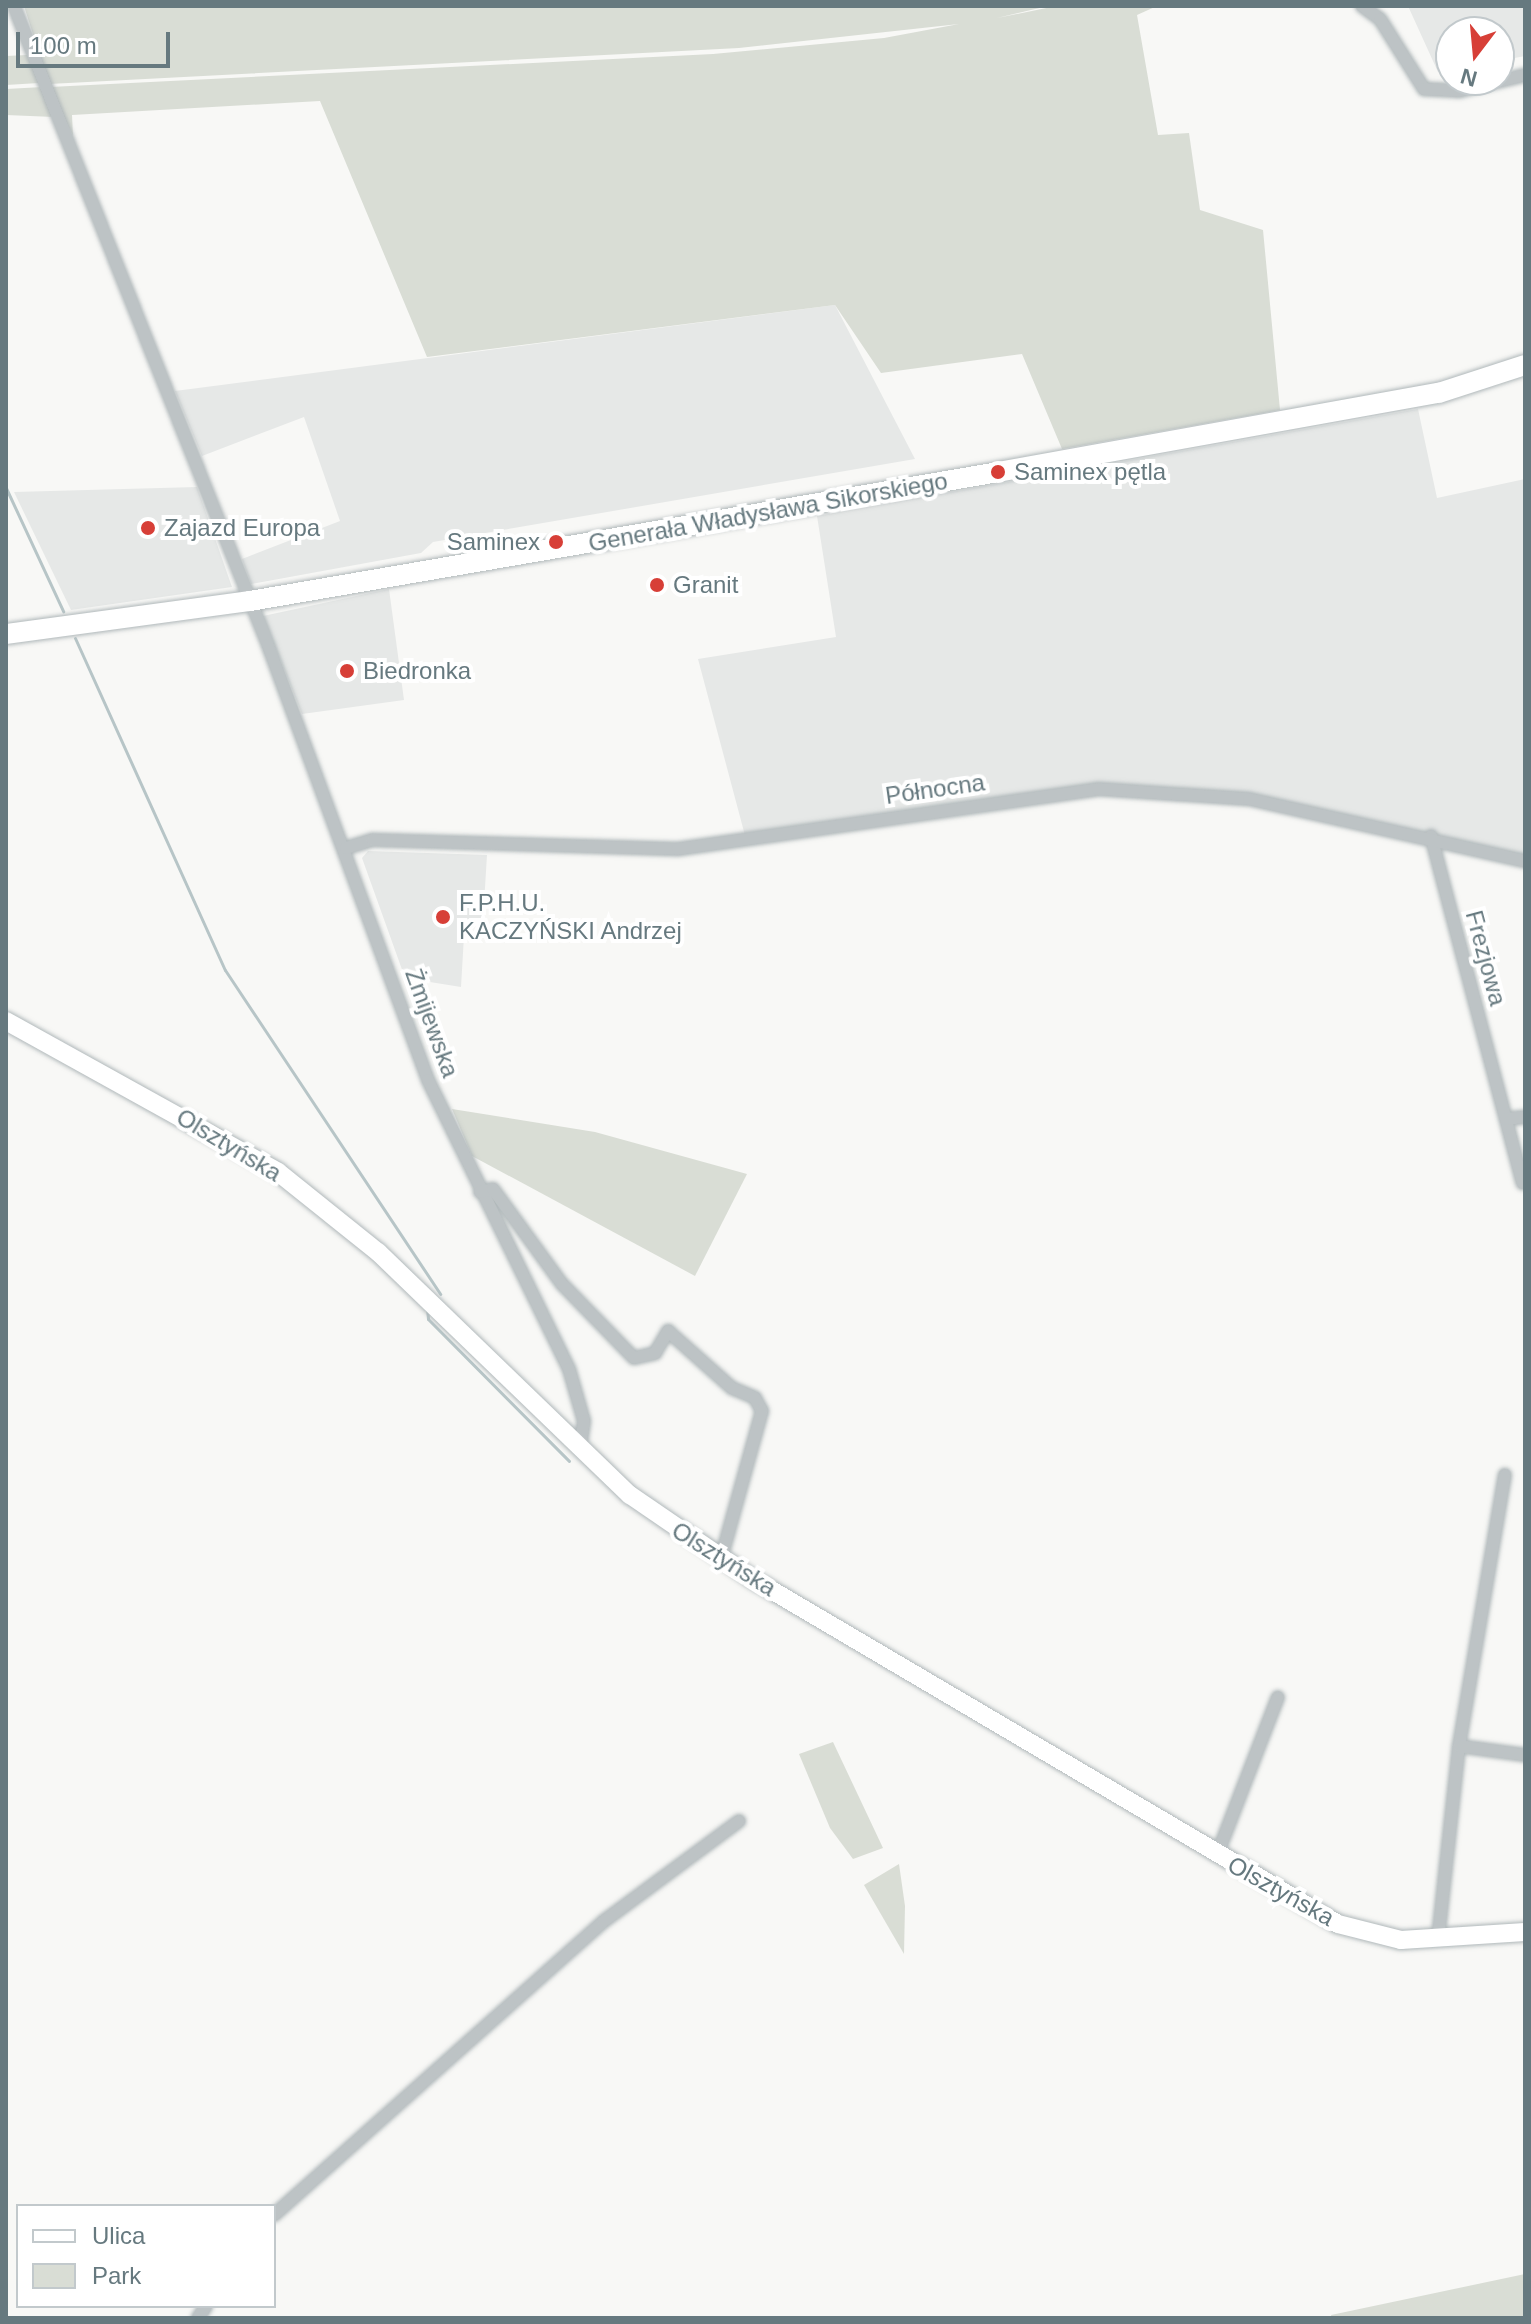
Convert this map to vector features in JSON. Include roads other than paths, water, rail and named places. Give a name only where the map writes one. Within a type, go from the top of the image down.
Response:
[{"type":"main road","name":"Generała Władysława Sikorskiego","points":[[6,634],[250,601],[1439,393],[1525,365]]},
{"type":"street","name":"Żmijewska","points":[[14,6],[346,848],[428,1080],[569,1369],[584,1421],[580,1451]]},
{"type":"street","points":[[1362,6],[1380,19],[1424,89],[1494,84],[1525,75]]},
{"type":"street","name":"Północna","points":[[346,848],[373,840],[678,849],[1098,789],[1249,799],[1431,836],[1525,861]]},
{"type":"street","name":"Frezjowa","points":[[1431,836],[1523,1183]]},
{"type":"street","name":"Olsztyńska","points":[[6,1021],[278,1172],[378,1252],[580,1451],[721,1559],[1338,1924],[1401,1940],[1525,1932]]},
{"type":"street","points":[[1506,1119],[1525,1117]]},
{"type":"street","points":[[480,1192],[493,1189],[562,1284],[634,1358],[655,1353],[668,1331],[732,1388],[755,1398],[762,1411],[721,1559]]},
{"type":"street","points":[[1438,1939],[1459,1746],[1505,1475]]},
{"type":"street","points":[[1217,1855],[1278,1697]]},
{"type":"street","points":[[1459,1746],[1525,1755]]},
{"type":"street","points":[[276,2213],[604,1921],[739,1821]]},
{"type":"waterway","points":[[6,488],[63,611]]},
{"type":"waterway","points":[[75,638],[225,970],[440,1294]]},
{"type":"waterway","points":[[427,1309],[428,1319],[569,1461]]},
{"type":"place","name":"Saminex pętla","points":[[998,472]]},
{"type":"place","name":"Zajazd Europa","points":[[148,528]]},
{"type":"place","name":"Saminex","points":[[556,542]]},
{"type":"place","name":"Granit","points":[[657,585]]},
{"type":"place","name":"Biedronka","points":[[347,671]]},
{"type":"place","name":"F.P.H.U. KACZYŃSKI Andrzej","points":[[443,917]]}]
